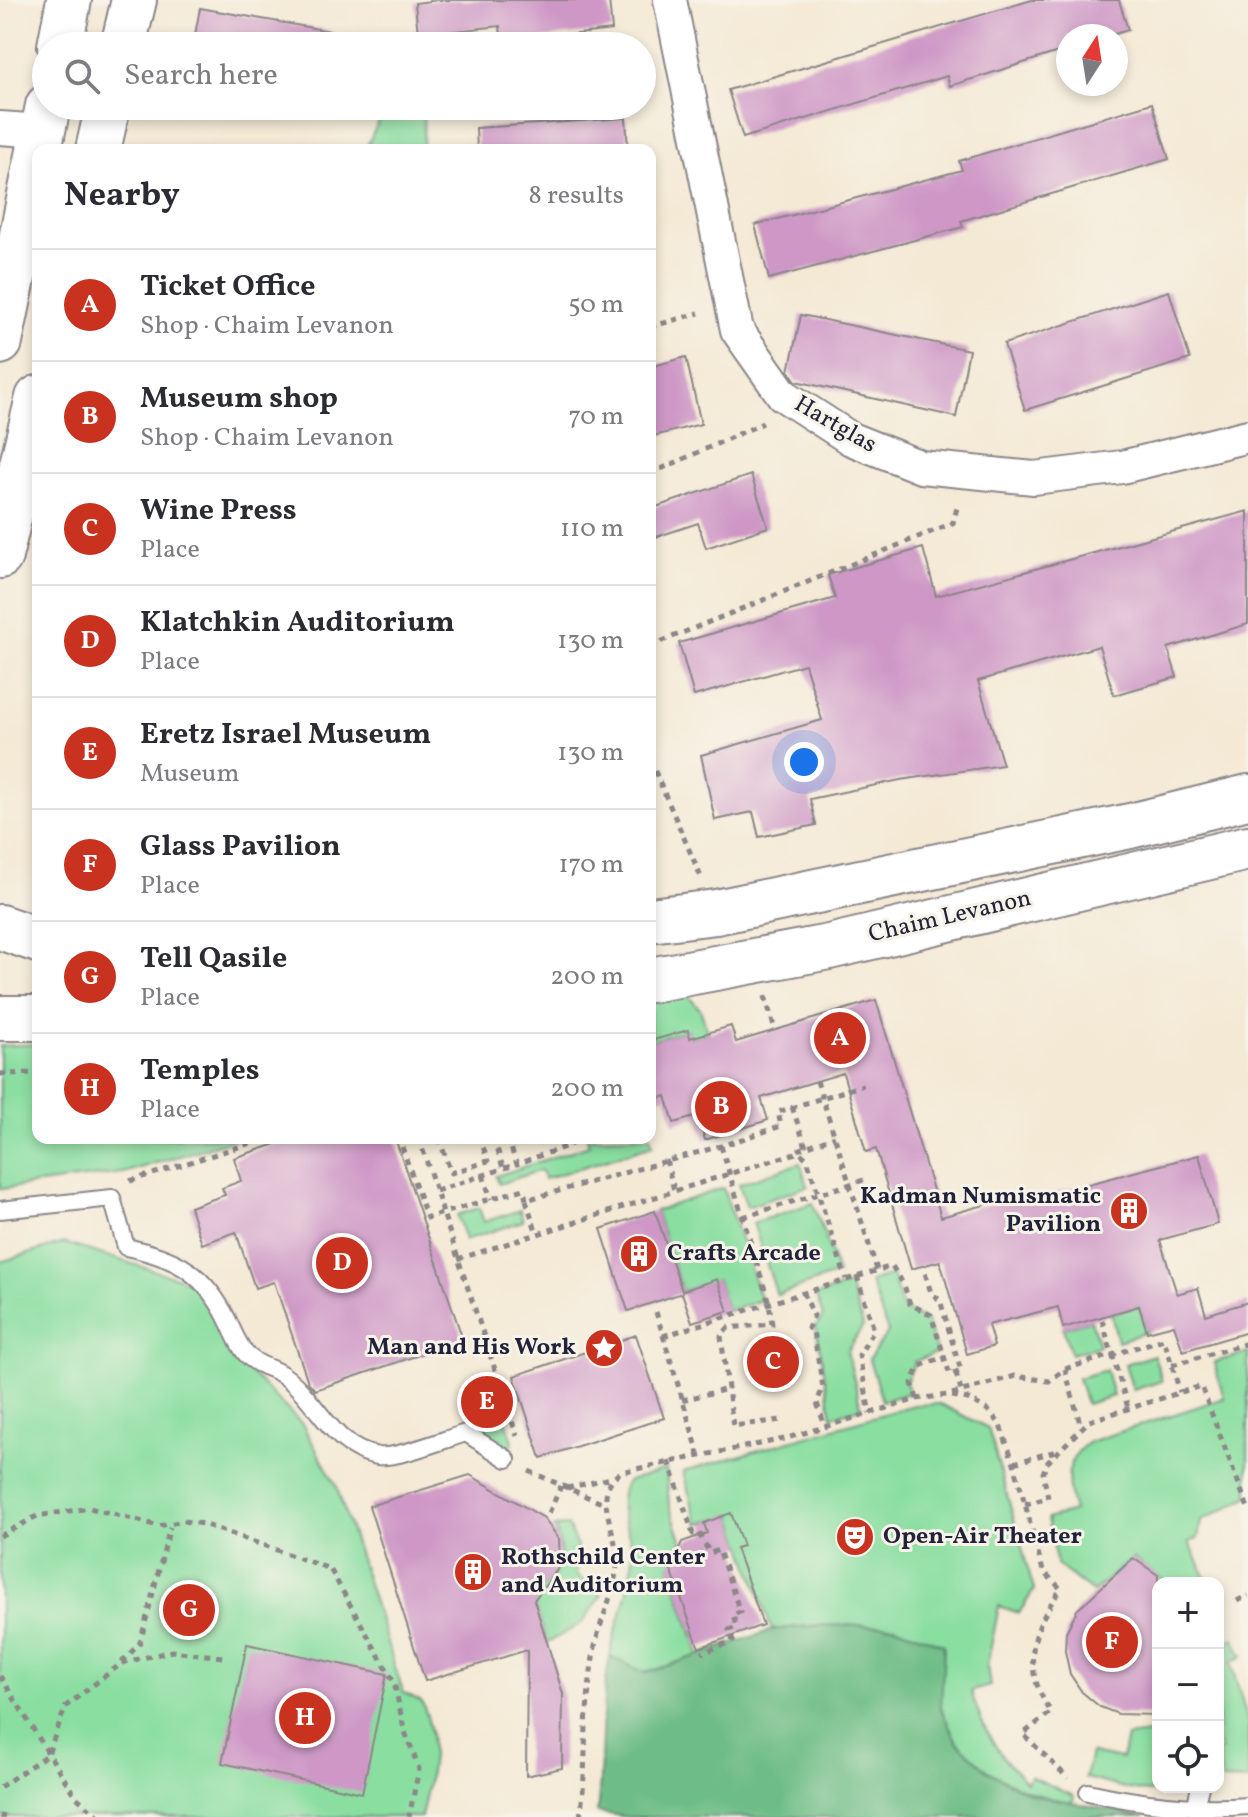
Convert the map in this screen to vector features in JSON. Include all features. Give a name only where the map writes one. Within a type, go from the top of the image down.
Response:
[{"type":"main road","points":[[63,32],[69,0]]},
{"type":"main road","points":[[126,32],[134,0]]},
{"type":"main road","points":[[99,144],[105,120]]},
{"type":"main road","points":[[0,342],[32,185]]},
{"type":"main road","points":[[0,556],[32,423]]},
{"type":"main road","points":[[656,919],[716,912],[1130,826],[1248,797]]},
{"type":"main road","name":"Chaim Levanon","points":[[656,979],[829,947],[1248,848]]},
{"type":"main road","points":[[0,927],[32,940]]},
{"type":"main road","points":[[0,945],[32,943]]},
{"type":"main road","points":[[0,1018],[32,1018]]},
{"type":"street","name":"Hartglas","points":[[670,0],[737,330],[783,395],[851,439],[921,467],[1034,478],[1122,467],[1248,436]]},
{"type":"street","points":[[0,128],[42,136]]},
{"type":"lane","points":[[0,1210],[112,1198],[126,1247],[168,1256],[187,1268],[207,1287],[223,1310],[243,1351],[253,1362],[281,1374],[293,1384],[345,1442],[363,1453],[382,1457],[466,1433],[507,1459]]},
{"type":"lane","points":[[1088,1792],[1143,1804],[1195,1808],[1248,1806]]},
{"type":"lane","points":[[1195,1808],[1199,1793]]},
{"type":"path","points":[[656,325],[732,305]]},
{"type":"path","points":[[656,471],[801,406]]},
{"type":"path","points":[[656,644],[953,523],[967,472]]},
{"type":"path","points":[[656,774],[716,912]]},
{"type":"path","points":[[768,1005],[775,1030]]},
{"type":"path","points":[[0,1074],[32,1073]]},
{"type":"path","points":[[817,1081],[877,1270]]},
{"type":"path","points":[[526,1200],[721,1146],[781,1126],[778,1112],[863,1085]]},
{"type":"path","points":[[792,1107],[806,1147]]},
{"type":"path","points":[[458,1259],[835,1136]]},
{"type":"path","points":[[112,1198],[131,1180],[248,1144]]},
{"type":"path","points":[[421,1144],[520,1443]]},
{"type":"path","points":[[441,1144],[451,1173],[500,1156]]},
{"type":"path","points":[[482,1144],[488,1161]]},
{"type":"path","points":[[496,1144],[503,1168]]},
{"type":"path","points":[[509,1144],[517,1164]]},
{"type":"path","points":[[436,1191],[570,1144]]},
{"type":"path","points":[[721,1146],[769,1303],[772,1324],[723,1331],[721,1342],[733,1426],[781,1420]]},
{"type":"path","points":[[402,1147],[427,1218],[524,1189],[537,1234]]},
{"type":"path","points":[[793,1152],[807,1159],[846,1279]]},
{"type":"path","points":[[666,1160],[674,1190]]},
{"type":"path","points":[[483,1175],[491,1199]]},
{"type":"path","points":[[743,1217],[864,1180]]},
{"type":"path","points":[[663,1336],[892,1266],[904,1285],[910,1304],[931,1315],[950,1375],[961,1371],[940,1300],[931,1293],[924,1269]]},
{"type":"path","points":[[857,1276],[874,1330],[859,1355],[870,1414]]},
{"type":"path","points":[[803,1292],[814,1316],[808,1328],[813,1331],[823,1387],[817,1403],[825,1426]]},
{"type":"path","points":[[656,1312],[699,1454]]},
{"type":"path","points":[[1102,1320],[1128,1408]]},
{"type":"path","points":[[549,1513],[564,1487],[612,1478],[621,1472],[699,1454],[784,1439],[917,1399],[947,1395],[1015,1376],[1049,1381],[1065,1369],[1164,1339],[1180,1392]]},
{"type":"path","points":[[1172,1365],[1248,1343]]},
{"type":"path","points":[[917,1399],[912,1383],[920,1366],[944,1357]]},
{"type":"path","points":[[1065,1369],[1081,1427]]},
{"type":"path","points":[[956,1373],[961,1391]]},
{"type":"path","points":[[1025,1504],[1048,1498],[1043,1473],[1056,1451],[1089,1421],[1201,1386],[1248,1508]]},
{"type":"path","points":[[682,1400],[728,1389]]},
{"type":"path","points":[[947,1395],[968,1399],[988,1410],[999,1423],[1014,1463],[1043,1571],[1061,1589],[1039,1623],[1032,1668],[1037,1691],[1051,1712],[1023,1734],[1054,1768],[1088,1792]]},
{"type":"path","points":[[1014,1463],[1056,1451]]},
{"type":"path","points":[[524,1457],[529,1471]]},
{"type":"path","points":[[507,1459],[606,1505]]},
{"type":"path","points":[[669,1461],[693,1534],[698,1532],[710,1553],[719,1550],[740,1612],[733,1615],[736,1627],[729,1630],[733,1641],[702,1653]]},
{"type":"path","points":[[580,1817],[587,1774],[588,1700],[599,1629],[617,1569],[617,1546],[604,1494],[612,1478]]},
{"type":"path","points":[[0,1536],[37,1516],[90,1508],[170,1526],[183,1521],[203,1524],[330,1569],[394,1682],[404,1729],[419,1769],[409,1817]]},
{"type":"path","points":[[0,1787],[48,1754],[66,1706],[122,1663],[140,1643],[170,1526]]},
{"type":"path","points":[[1237,1601],[1248,1595]]},
{"type":"path","points":[[122,1663],[172,1651],[223,1657]]},
{"type":"path","points":[[0,1676],[75,1796],[100,1817]]},
{"type":"green space","points":[[379,120],[424,120],[423,144],[368,144]]},
{"type":"green space","points":[[687,995],[700,1009],[708,1033],[690,1038],[687,1030],[656,1039],[656,998]]},
{"type":"green space","points":[[32,1044],[32,1144],[219,1144],[123,1173],[0,1189],[0,1046]]},
{"type":"green space","points":[[589,1145],[653,1145],[544,1179],[541,1170],[499,1184],[496,1176]]},
{"type":"green space","points":[[800,1163],[808,1186],[747,1207],[739,1184]]},
{"type":"green space","points":[[723,1188],[761,1300],[728,1311],[717,1280],[682,1291],[655,1211]]},
{"type":"green space","points":[[813,1203],[838,1274],[777,1295],[753,1223]]},
{"type":"green space","points":[[479,1208],[484,1222],[520,1210],[523,1221],[465,1240],[457,1215]]},
{"type":"green space","points":[[64,1243],[185,1280],[203,1296],[232,1355],[302,1424],[336,1485],[403,1692],[422,1702],[427,1717],[432,1759],[421,1817],[0,1817],[0,1262]]},
{"type":"green space","points":[[892,1275],[903,1309],[926,1321],[937,1353],[915,1361],[906,1382],[909,1393],[882,1401],[869,1359],[888,1332],[870,1282]]},
{"type":"green space","points":[[849,1285],[863,1326],[847,1351],[861,1408],[832,1416],[816,1327],[823,1316],[816,1296]]},
{"type":"green space","points":[[1139,1306],[1147,1332],[1118,1341],[1111,1314]]},
{"type":"green space","points":[[1091,1320],[1099,1346],[1071,1354],[1063,1328]]},
{"type":"green space","points":[[1248,1353],[1248,1497],[1201,1521],[1198,1538],[1189,1542],[1206,1577],[1159,1577],[1133,1558],[1093,1592],[1057,1565],[1047,1519],[1074,1511],[1068,1482],[1075,1457],[1089,1442],[1224,1398],[1214,1362]]},
{"type":"green space","points":[[1154,1355],[1162,1381],[1133,1390],[1125,1364]]},
{"type":"green space","points":[[1106,1370],[1113,1396],[1086,1404],[1078,1378]]},
{"type":"green space","points":[[490,1372],[513,1441],[510,1449],[491,1439],[485,1431],[467,1380]]},
{"type":"green space","name":"Open-Air Theater","points":[[940,1404],[988,1428],[1034,1590],[1019,1613],[999,1606],[987,1666],[990,1686],[971,1691],[975,1705],[992,1741],[1017,1773],[1027,1783],[1030,1776],[1074,1796],[1072,1805],[1011,1784],[974,1760],[959,1745],[948,1727],[941,1706],[940,1676],[944,1645],[818,1625],[772,1630],[732,1514],[698,1524],[683,1472],[914,1405]]},
{"type":"green space","points":[[666,1469],[669,1505],[682,1542],[670,1567],[700,1657],[645,1673],[610,1657],[629,1588],[633,1561],[621,1496],[628,1481]]},
{"type":"green space","points":[[568,1526],[577,1547],[576,1575],[602,1595],[582,1623],[547,1643],[532,1595],[549,1582],[558,1566],[560,1547],[554,1527]]},
{"type":"green space","points":[[818,1625],[895,1626],[944,1645],[941,1709],[957,1742],[989,1772],[1031,1794],[1144,1817],[627,1817],[597,1812],[604,1695],[610,1657],[646,1673],[772,1630]]},
{"type":"green space","points":[[1234,1638],[1243,1656],[1231,1662],[1248,1723],[1248,1781],[1224,1780],[1224,1642]]},
{"type":"green space","points":[[1152,1734],[1152,1792],[1085,1778],[1091,1753],[1122,1759],[1127,1737]]},
{"type":"building","points":[[438,0],[609,0],[612,30],[501,32],[500,26],[418,32],[415,3]]},
{"type":"building","points":[[1032,0],[1119,0],[1126,24],[1056,24],[1056,53],[950,86],[947,76],[743,138],[728,90]]},
{"type":"building","points":[[200,8],[330,31],[330,32],[196,32]]},
{"type":"building","points":[[1152,103],[1169,159],[961,221],[963,227],[769,279],[755,225],[962,170],[959,161]]},
{"type":"building","points":[[626,120],[628,144],[477,144],[476,128]]},
{"type":"building","points":[[1169,291],[1190,359],[1025,410],[1004,344]]},
{"type":"building","points":[[801,315],[969,350],[956,417],[796,381],[789,371]]},
{"type":"building","points":[[686,357],[701,424],[656,435],[656,365]]},
{"type":"building","points":[[751,475],[768,527],[706,548],[698,523],[656,537],[656,507]]},
{"type":"building","points":[[1248,511],[1248,624],[1168,648],[1177,677],[1114,695],[1099,646],[978,681],[1003,765],[900,780],[810,799],[816,825],[759,837],[753,812],[715,820],[701,755],[822,720],[805,664],[694,696],[679,643],[835,598],[828,575],[923,548],[936,596]]},
{"type":"building","points":[[876,1000],[941,1217],[1013,1197],[1014,1202],[1020,1202],[1199,1155],[1218,1224],[1160,1240],[1177,1294],[1198,1288],[1206,1315],[1248,1302],[1248,1332],[1183,1351],[1174,1325],[1147,1332],[1139,1306],[1063,1328],[1058,1307],[988,1325],[994,1346],[967,1354],[940,1261],[911,1269],[876,1149],[866,1152],[843,1073],[761,1098],[768,1120],[705,1140],[698,1116],[674,1123],[666,1096],[656,1099],[656,1039],[688,1030],[690,1038],[731,1026],[736,1042]]},
{"type":"building","points":[[276,1144],[397,1144],[463,1340],[315,1390],[308,1382],[274,1282],[255,1288],[236,1232],[202,1244],[190,1207],[225,1195],[222,1188],[241,1181],[234,1158]]},
{"type":"building","name":"Crafts Arcade","points":[[655,1211],[682,1291],[717,1279],[728,1311],[692,1322],[682,1293],[628,1311],[601,1229]]},
{"type":"building","points":[[636,1335],[664,1418],[541,1458],[514,1376]]},
{"type":"building","name":"Rothschild Center and Auditorium","points":[[470,1475],[544,1518],[559,1539],[560,1566],[534,1600],[563,1694],[562,1768],[526,1776],[527,1650],[425,1681],[369,1506]]},
{"type":"building","points":[[731,1513],[743,1546],[736,1548],[763,1625],[699,1648],[670,1567],[682,1542],[707,1533],[704,1523]]},
{"type":"building","points":[[1133,1558],[1158,1575],[1152,1577],[1152,1715],[1118,1714],[1100,1707],[1082,1692],[1070,1674],[1065,1651],[1066,1632],[1077,1610]]},
{"type":"building","points":[[247,1644],[387,1674],[362,1793],[222,1763]]},
{"type":"place","name":"Ticket Office","points":[[840,1038]]},
{"type":"place","name":"Museum shop","points":[[721,1107]]},
{"type":"place","name":"Kadman Numismatic Pavilion","points":[[1129,1211]]},
{"type":"place","name":"Crafts Arcade","points":[[639,1254]]},
{"type":"place","name":"Klatchkin Auditorium","points":[[342,1263]]},
{"type":"place","name":"Man and His Work","points":[[604,1348]]},
{"type":"place","name":"Wine Press","points":[[773,1362]]},
{"type":"place","name":"Eretz Israel Museum","points":[[487,1402]]},
{"type":"place","name":"Open-Air Theater","points":[[855,1537]]},
{"type":"place","name":"Rothschild Center and Auditorium","points":[[473,1572]]},
{"type":"place","name":"Tell Qasile","points":[[189,1610]]},
{"type":"place","name":"Glass Pavilion","points":[[1112,1642]]},
{"type":"place","name":"Temples","points":[[305,1718]]}]
